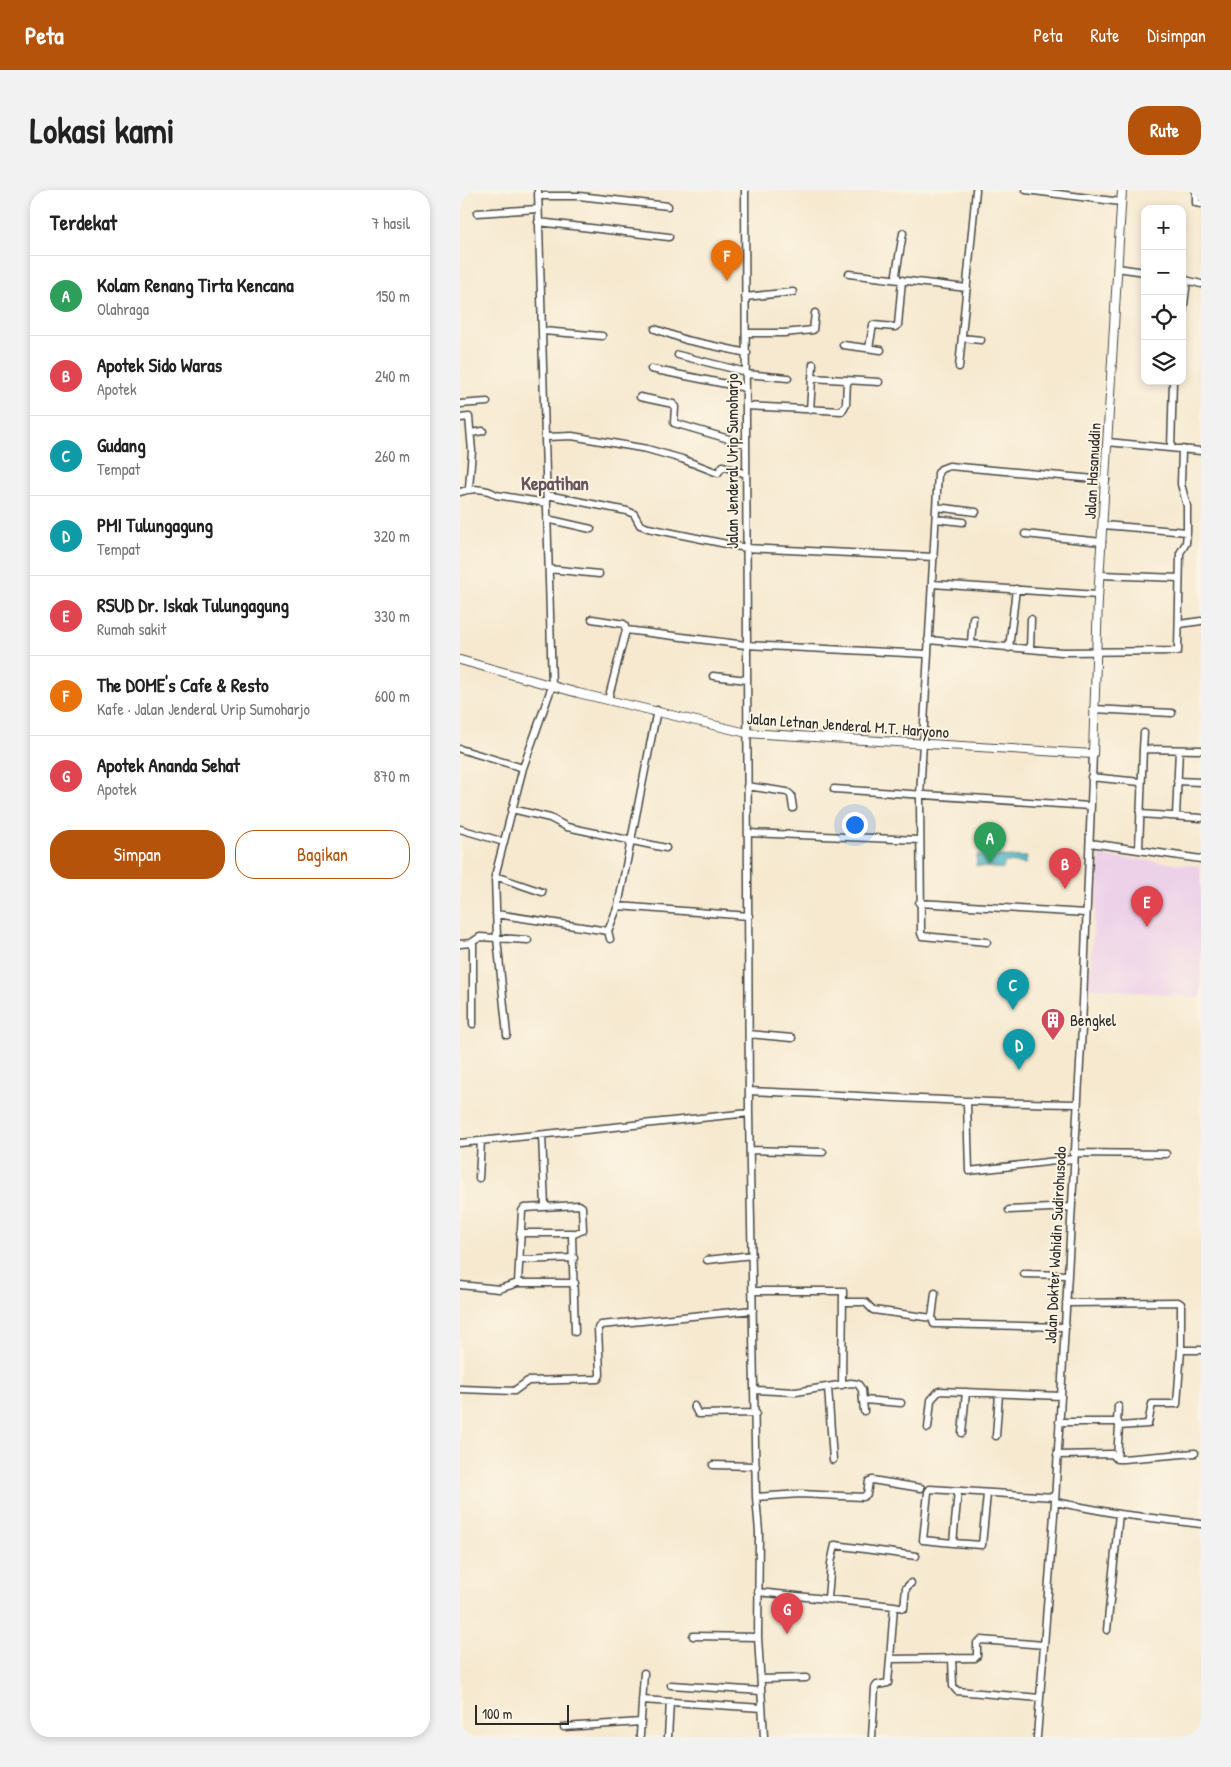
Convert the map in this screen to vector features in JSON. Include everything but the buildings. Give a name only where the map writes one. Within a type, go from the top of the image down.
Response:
[{"type":"main road","name":"Jalan Hasanuddin","points":[[1093,754],[1098,595],[1122,190]]},
{"type":"main road","name":"Jalan Letnan Jenderal M.T. Haryono","points":[[460,660],[552,686],[747,733],[1093,754]]},
{"type":"street","name":"Jalan Jenderal Urip Sumoharjo","points":[[745,190],[749,1113],[756,1390],[756,1497],[759,1532],[758,1637],[764,1737]]},
{"type":"street","points":[[960,367],[976,190]]},
{"type":"street","points":[[1026,190],[1121,202]]},
{"type":"street","points":[[1196,190],[1196,203],[1201,204]]},
{"type":"street","points":[[507,1035],[497,938],[495,876],[523,768],[552,686],[538,193],[668,206]]},
{"type":"street","points":[[477,213],[538,209]]},
{"type":"street","points":[[538,222],[669,237]]},
{"type":"street","points":[[869,348],[873,325],[895,327],[898,325],[900,280],[896,274],[903,233]]},
{"type":"street","points":[[1117,268],[1141,271]]},
{"type":"street","points":[[849,274],[967,288]]},
{"type":"street","points":[[1186,280],[1201,284]]},
{"type":"street","points":[[745,297],[793,292]]},
{"type":"street","points":[[746,333],[784,333],[813,330],[815,313]]},
{"type":"street","points":[[655,329],[686,340],[746,353]]},
{"type":"street","points":[[543,331],[602,336]]},
{"type":"street","points":[[962,338],[981,340]]},
{"type":"street","points":[[843,345],[882,350]]},
{"type":"street","points":[[678,356],[746,373],[788,378]]},
{"type":"street","points":[[810,410],[814,364]]},
{"type":"street","points":[[651,369],[746,388]]},
{"type":"street","points":[[812,378],[879,382]]},
{"type":"street","points":[[746,406],[842,411],[846,404],[847,380]]},
{"type":"street","points":[[1171,448],[1173,385]]},
{"type":"street","points":[[640,397],[673,404],[674,423],[746,444]]},
{"type":"street","points":[[460,404],[487,402]]},
{"type":"street","points":[[460,418],[469,417],[472,451],[470,456],[469,488]]},
{"type":"street","points":[[471,433],[483,431]]},
{"type":"street","points":[[546,437],[572,436],[647,450],[682,459],[718,473],[723,466],[746,474]]},
{"type":"street","points":[[1107,442],[1201,451]]},
{"type":"street","points":[[928,640],[1009,648],[1178,652],[1180,553],[1186,543],[1187,532],[1187,506],[1181,484],[1182,449]]},
{"type":"street","points":[[987,942],[922,936],[919,903],[920,796],[938,473],[944,467],[1106,480]]},
{"type":"street","points":[[460,492],[469,488],[491,492],[496,495],[547,503]]},
{"type":"street","points":[[547,495],[627,511],[634,514],[640,525],[648,528],[746,548],[934,557]]},
{"type":"street","points":[[936,507],[976,512]]},
{"type":"street","points":[[547,519],[591,529]]},
{"type":"street","points":[[936,519],[963,522]]},
{"type":"street","points":[[1103,525],[1187,532]]},
{"type":"street","points":[[1025,534],[1102,542]]},
{"type":"street","points":[[549,569],[599,574]]},
{"type":"street","points":[[1100,575],[1179,578]]},
{"type":"street","points":[[932,584],[1098,595]]},
{"type":"street","points":[[1009,648],[1016,589]]},
{"type":"street","points":[[971,643],[973,618]]},
{"type":"street","points":[[592,619],[624,624],[626,630],[608,700]]},
{"type":"street","points":[[1030,649],[1031,620]]},
{"type":"street","points":[[1180,624],[1201,621]]},
{"type":"street","points":[[626,630],[746,645],[927,654]]},
{"type":"street","points":[[713,676],[747,680]]},
{"type":"street","points":[[1093,709],[1172,713]]},
{"type":"street","points":[[610,939],[608,931],[618,906],[657,710]]},
{"type":"street","points":[[1139,847],[1140,782],[1144,733]]},
{"type":"street","points":[[1143,748],[1201,750]]},
{"type":"street","points":[[460,749],[523,768]]},
{"type":"street","points":[[1176,816],[1179,750]]},
{"type":"street","name":"Jalan Dokter Wahidin Sudirohusodo","points":[[1037,1737],[1066,1303],[1093,754]]},
{"type":"street","points":[[1091,778],[1140,782]]},
{"type":"street","points":[[1177,781],[1201,782]]},
{"type":"street","points":[[747,786],[787,792],[791,795],[793,808]]},
{"type":"street","points":[[834,789],[1090,806]]},
{"type":"street","points":[[512,809],[550,818],[567,827],[666,848]]},
{"type":"street","points":[[1140,814],[1201,818]]},
{"type":"street","points":[[460,829],[504,842]]},
{"type":"street","points":[[748,833],[920,840]]},
{"type":"street","points":[[1090,843],[1201,858]]},
{"type":"street","points":[[495,876],[542,892]]},
{"type":"street","points":[[919,903],[1086,913]]},
{"type":"street","points":[[618,906],[749,916]]},
{"type":"street","points":[[496,914],[608,931]]},
{"type":"street","points":[[460,944],[473,942],[480,937],[528,940]]},
{"type":"street","points":[[473,942],[473,1024]]},
{"type":"street","points":[[749,1034],[792,1038]]},
{"type":"street","points":[[749,1091],[913,1097],[967,1103],[1076,1104]]},
{"type":"street","points":[[967,1103],[969,1171],[1073,1156],[1166,1154]]},
{"type":"street","points":[[460,1143],[749,1113]]},
{"type":"street","points":[[542,1135],[545,1207]]},
{"type":"street","points":[[480,1178],[481,1141]]},
{"type":"street","points":[[751,1150],[823,1152]]},
{"type":"street","points":[[518,1283],[520,1233],[523,1209],[580,1206],[583,1230],[573,1233],[520,1233]]},
{"type":"street","points":[[1009,1210],[1070,1207]]},
{"type":"street","points":[[573,1233],[575,1332]]},
{"type":"street","points":[[708,1260],[752,1255]]},
{"type":"street","points":[[519,1260],[574,1258]]},
{"type":"street","points":[[1024,1274],[1067,1275]]},
{"type":"street","points":[[460,1285],[499,1289],[518,1283],[575,1283]]},
{"type":"street","points":[[753,1291],[844,1292],[842,1385]]},
{"type":"street","points":[[935,1293],[932,1322],[938,1325],[1064,1327]]},
{"type":"street","points":[[843,1302],[865,1302],[873,1310],[932,1318]]},
{"type":"street","points":[[1059,1422],[1148,1424],[1152,1404],[1177,1404],[1182,1350],[1181,1304],[1179,1302],[1066,1303]]},
{"type":"street","points":[[460,1389],[514,1391],[528,1381],[598,1379],[600,1375],[598,1328],[601,1325],[753,1310]]},
{"type":"street","points":[[1182,1350],[1201,1350]]},
{"type":"street","points":[[756,1390],[796,1392],[858,1384],[862,1390],[864,1411]]},
{"type":"street","points":[[828,1387],[833,1460]]},
{"type":"street","points":[[928,1428],[931,1400],[935,1392],[1060,1396]]},
{"type":"street","points":[[962,1433],[966,1392]]},
{"type":"street","points":[[996,1436],[999,1394]]},
{"type":"street","points":[[864,1400],[901,1403]]},
{"type":"street","points":[[694,1406],[698,1414],[756,1413]]},
{"type":"street","points":[[1117,1459],[1118,1406]]},
{"type":"street","points":[[1117,1459],[1195,1452]]},
{"type":"street","points":[[1057,1455],[1112,1454],[1117,1459]]},
{"type":"street","points":[[713,1465],[756,1466]]},
{"type":"street","points":[[756,1497],[800,1494],[864,1497],[867,1494],[869,1481],[872,1480],[920,1488]]},
{"type":"street","points":[[987,1494],[982,1545],[923,1540],[928,1492],[930,1489],[958,1491],[1054,1500],[1119,1514],[1201,1524]]},
{"type":"street","points":[[953,1543],[958,1491]]},
{"type":"street","points":[[1107,1630],[1119,1514]]},
{"type":"street","points":[[828,1598],[831,1563],[835,1545],[916,1556]]},
{"type":"street","points":[[758,1592],[828,1598],[904,1608],[906,1588],[911,1583]]},
{"type":"street","points":[[872,1737],[875,1688],[877,1685],[888,1683],[894,1606]]},
{"type":"street","points":[[693,1636],[758,1637]]},
{"type":"street","points":[[890,1659],[976,1657],[977,1643],[980,1640],[1044,1645]]},
{"type":"street","points":[[952,1658],[953,1686],[957,1691],[1040,1698]]},
{"type":"street","points":[[640,1735],[644,1673]]},
{"type":"street","points":[[761,1679],[806,1678]]},
{"type":"street","points":[[671,1685],[762,1691]]},
{"type":"street","points":[[642,1700],[762,1708]]},
{"type":"street","points":[[668,1737],[670,1702]]},
{"type":"street","points":[[564,1727],[641,1722]]},
{"type":"shaded area","points":[[1100,856],[1201,866],[1201,998],[1088,987]]},
{"type":"water","points":[[977,855],[1027,857],[1026,864],[1005,862],[1003,869],[976,866]]},
{"type":"place","name":"The DOME's Cafe & Resto","points":[[727,281]]},
{"type":"place","name":"Kolam Renang Tirta Kencana","points":[[990,863]]},
{"type":"place","name":"Apotek Sido Waras","points":[[1065,889]]},
{"type":"place","name":"RSUD Dr. Iskak Tulungagung","points":[[1147,927]]},
{"type":"place","name":"Gudang","points":[[1013,1010]]},
{"type":"place","name":"Bengkel","points":[[1053,1041]]},
{"type":"place","name":"PMI Tulungagung","points":[[1019,1070]]},
{"type":"place","name":"Apotek Ananda Sehat","points":[[787,1634]]},
{"type":"district","name":"Kepatihan","points":[[555,483]]}]
